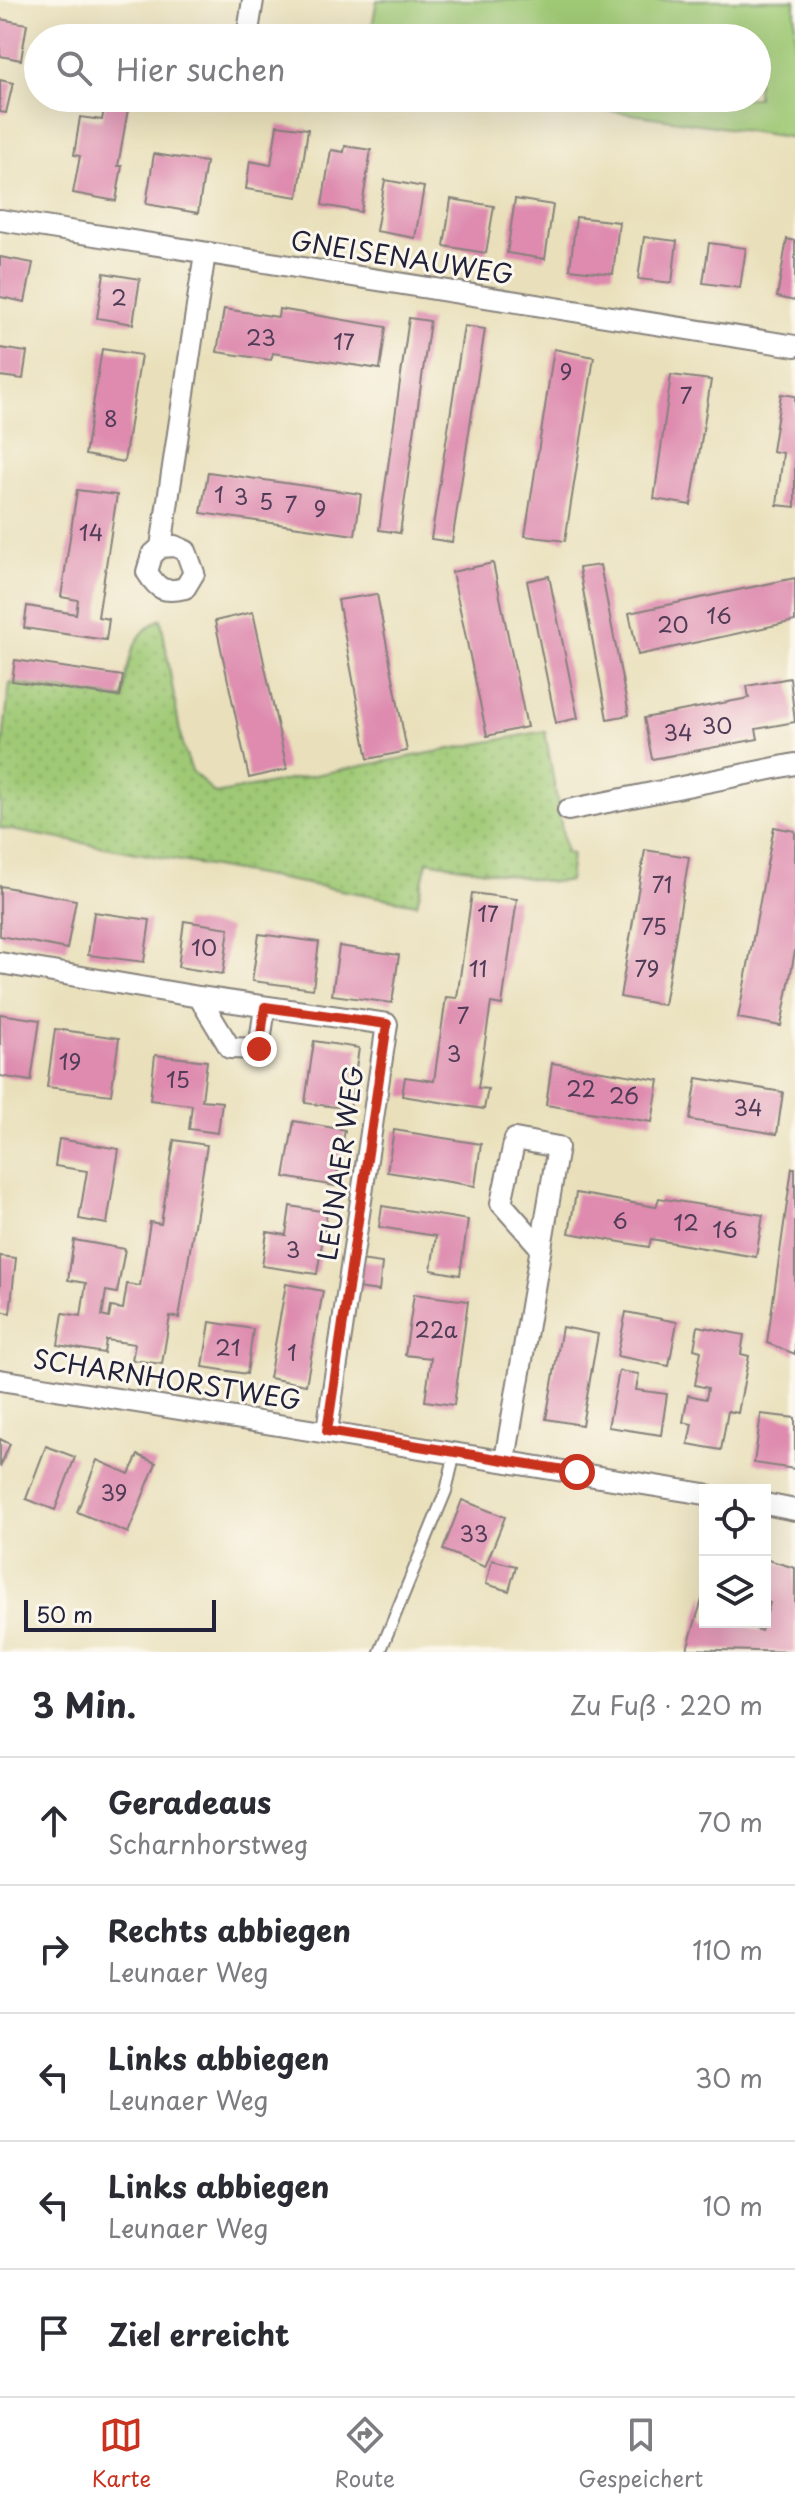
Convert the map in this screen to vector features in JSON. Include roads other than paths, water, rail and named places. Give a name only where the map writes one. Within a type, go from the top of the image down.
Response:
[{"type":"street","points":[[249,24],[253,0]]},
{"type":"street","name":"GNEISENAUWEG","points":[[0,220],[795,346]]},
{"type":"street","points":[[161,547],[205,253]]},
{"type":"street","points":[[568,810],[795,764]]},
{"type":"street","name":"LEUNAER WEG","points":[[0,963],[199,997],[387,1024],[327,1431]]},
{"type":"street","points":[[199,997],[230,1048],[259,1049],[265,1007]]},
{"type":"street","points":[[505,1460],[558,1147],[515,1139],[501,1203],[539,1246]]},
{"type":"street","name":"SCHARNHORSTWEG","points":[[0,1380],[456,1451],[699,1493]]},
{"type":"street","points":[[771,1505],[795,1510]]},
{"type":"lane","points":[[380,1652],[446,1491],[456,1451]]}]
